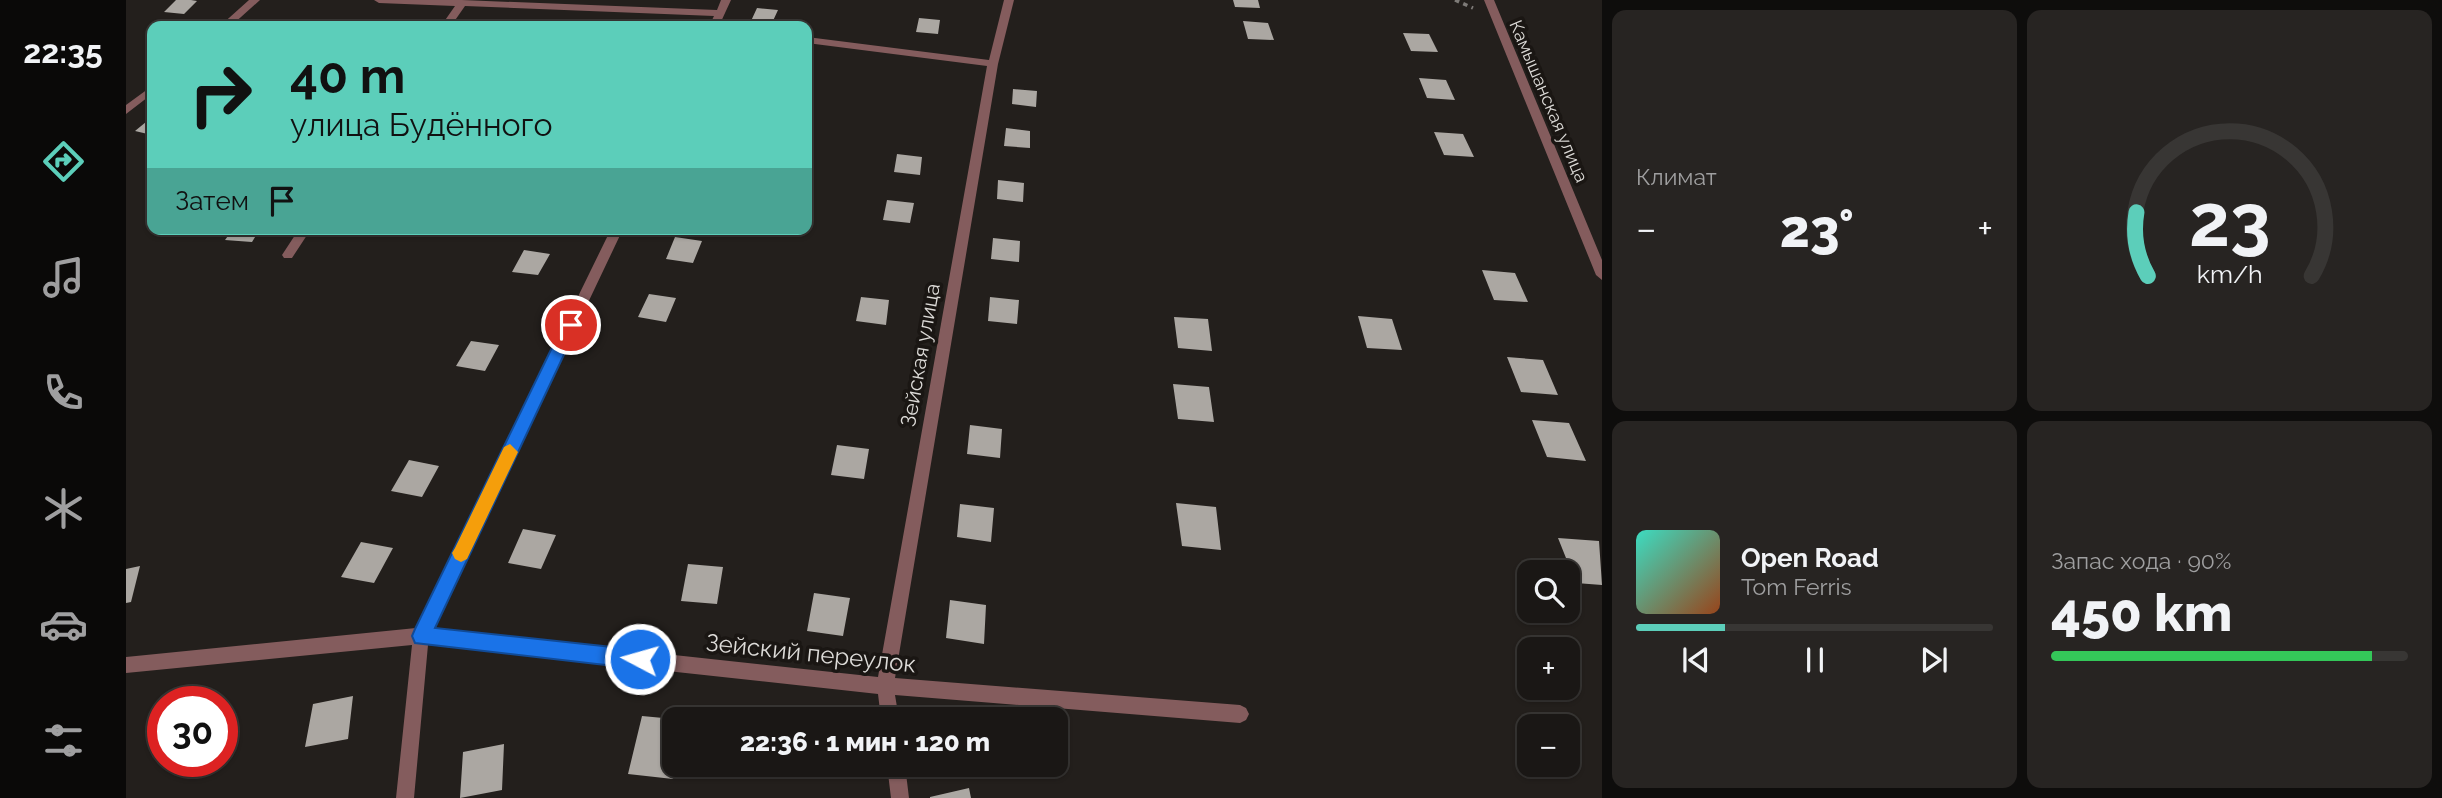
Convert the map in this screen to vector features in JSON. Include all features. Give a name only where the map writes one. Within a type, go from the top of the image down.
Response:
[{"type":"street","points":[[231,21],[256,0]]},
{"type":"street","points":[[379,0],[720,13]]},
{"type":"street","points":[[717,21],[726,0]]},
{"type":"street","name":"Зейская улица","points":[[888,707],[885,686],[993,64],[1009,0]]},
{"type":"street","name":"Камышанская улица","points":[[1489,0],[1602,275]]},
{"type":"street","points":[[449,21],[462,3]]},
{"type":"street","points":[[812,41],[993,64]]},
{"type":"street","points":[[126,111],[147,93]]},
{"type":"street","points":[[288,255],[301,235]]},
{"type":"street","points":[[405,798],[421,636],[614,235]]},
{"type":"street","name":"Зейский переулок","points":[[126,665],[421,636],[885,686],[1240,714]]},
{"type":"street","points":[[897,777],[900,798]]},
{"type":"building","points":[[176,0],[197,1],[184,14],[164,12]]},
{"type":"building","points":[[1233,0],[1258,0],[1260,8],[1235,7]]},
{"type":"building","points":[[757,8],[778,10],[773,21],[751,21]]},
{"type":"building","points":[[919,18],[940,20],[938,34],[916,32]]},
{"type":"building","points":[[1243,21],[1268,23],[1274,40],[1248,39]]},
{"type":"building","points":[[1403,33],[1429,34],[1438,52],[1411,51]]},
{"type":"building","points":[[1419,78],[1446,80],[1455,100],[1427,98]]},
{"type":"building","points":[[1013,89],[1037,91],[1036,107],[1012,104]]},
{"type":"building","points":[[147,121],[147,134],[135,131]]},
{"type":"building","points":[[1006,128],[1030,131],[1030,148],[1004,146]]},
{"type":"building","points":[[1434,132],[1463,134],[1474,157],[1444,155]]},
{"type":"building","points":[[897,154],[922,157],[920,175],[894,172]]},
{"type":"building","points":[[998,180],[1024,183],[1023,202],[997,199]]},
{"type":"building","points":[[887,200],[914,203],[910,223],[883,220]]},
{"type":"building","points":[[229,235],[256,235],[252,242],[225,240]]},
{"type":"building","points":[[675,237],[702,241],[693,263],[666,259]]},
{"type":"building","points":[[993,238],[1020,241],[1019,262],[991,259]]},
{"type":"building","points":[[524,250],[550,254],[538,275],[512,272]]},
{"type":"building","points":[[1482,270],[1515,273],[1528,302],[1494,300]]},
{"type":"building","points":[[649,294],[676,298],[666,322],[638,317]]},
{"type":"building","points":[[861,297],[889,300],[886,325],[856,321]]},
{"type":"building","points":[[990,297],[1019,300],[1017,324],[988,321]]},
{"type":"building","points":[[1358,316],[1392,319],[1402,350],[1367,348]]},
{"type":"building","points":[[1174,317],[1208,319],[1212,351],[1178,348]]},
{"type":"building","points":[[471,341],[499,345],[485,371],[456,366]]},
{"type":"building","points":[[1507,357],[1543,360],[1558,395],[1521,392]]},
{"type":"building","points":[[1173,384],[1209,387],[1214,422],[1178,419]]},
{"type":"building","points":[[1532,420],[1569,423],[1586,461],[1547,457]]},
{"type":"building","points":[[970,425],[1002,429],[1000,458],[967,454]]},
{"type":"building","points":[[837,445],[869,449],[864,479],[831,475]]},
{"type":"building","points":[[409,460],[439,466],[422,497],[391,491]]},
{"type":"building","points":[[1176,503],[1216,507],[1221,550],[1182,546]]},
{"type":"building","points":[[960,504],[994,508],[991,542],[957,537]]},
{"type":"building","points":[[523,529],[556,535],[541,569],[508,563]]},
{"type":"building","points":[[1558,538],[1599,541],[1602,585],[1580,583],[1580,560],[1567,560]]},
{"type":"building","points":[[361,542],[393,548],[374,583],[341,577]]},
{"type":"building","points":[[688,564],[723,567],[717,604],[681,601]]},
{"type":"building","points":[[140,566],[131,602],[126,603],[126,569]]},
{"type":"building","points":[[814,593],[850,598],[843,636],[807,631]]},
{"type":"building","points":[[950,600],[986,605],[984,644],[946,638]]},
{"type":"building","points":[[353,696],[348,739],[305,747],[313,704]]},
{"type":"building","points":[[642,716],[662,718],[662,777],[673,779],[628,774]]},
{"type":"building","points":[[504,744],[502,790],[460,798],[463,752]]},
{"type":"building","points":[[969,788],[971,798],[930,798],[930,797]]},
{"type":"slow traffic","points":[[461,553],[510,452]]},
{"type":"route","points":[[571,325],[421,636],[640,659]]}]
